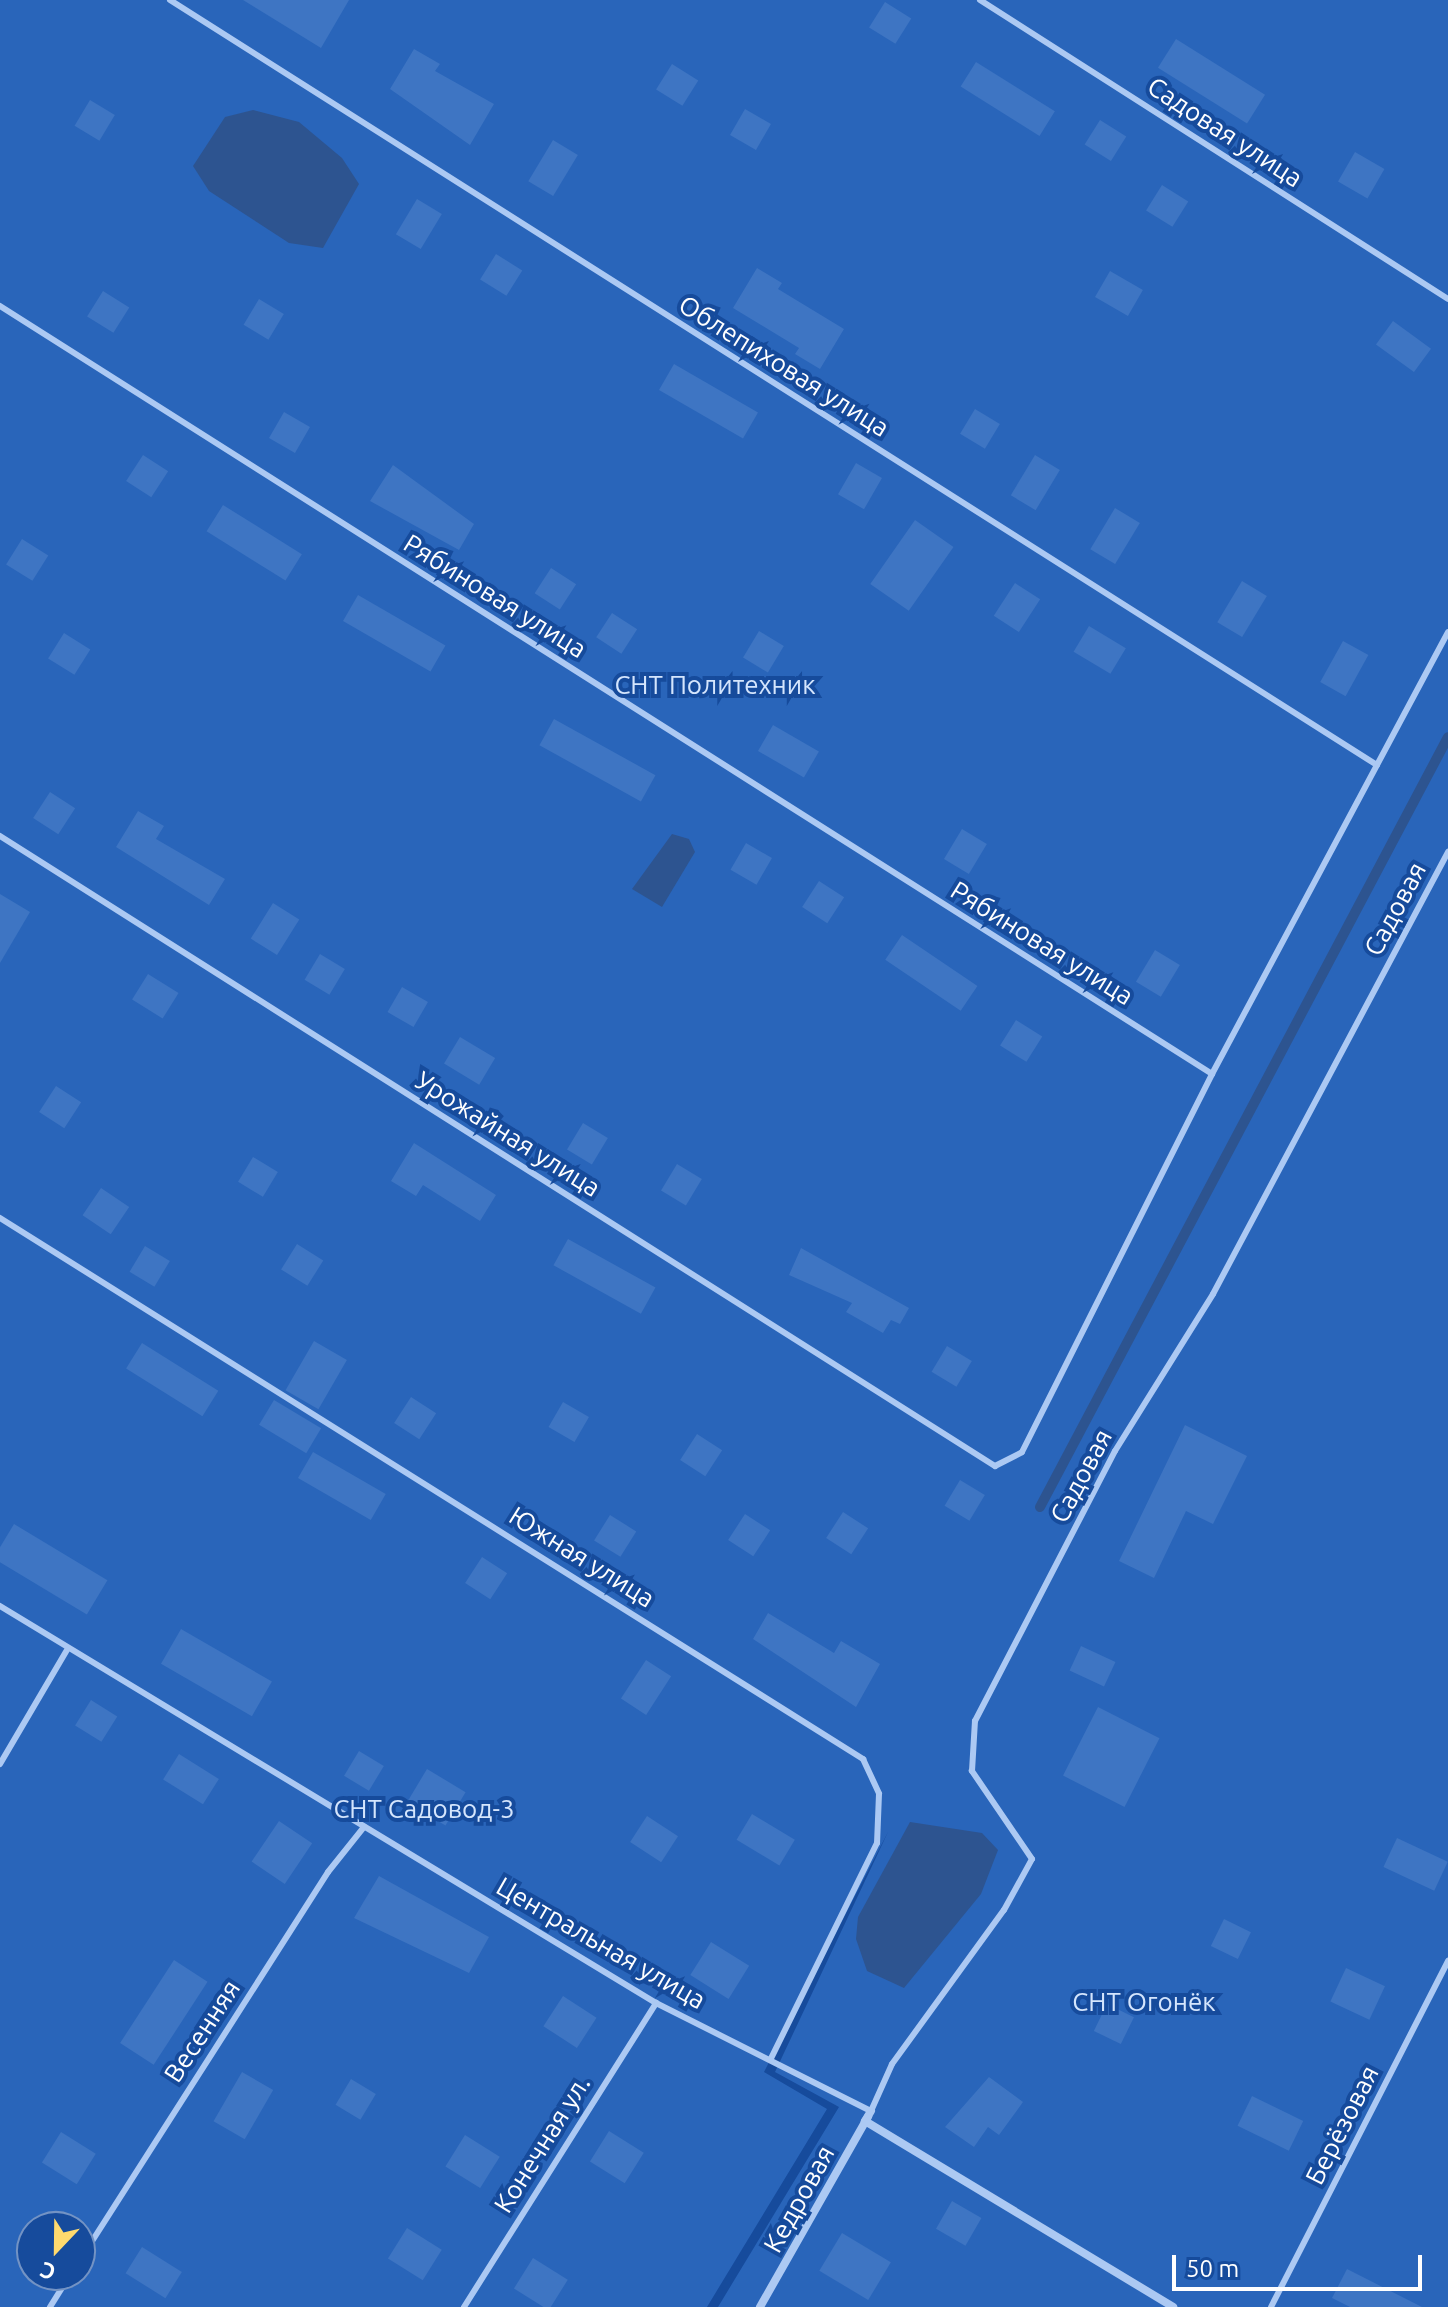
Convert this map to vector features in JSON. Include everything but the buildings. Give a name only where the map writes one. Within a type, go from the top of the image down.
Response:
[{"type":"street","points":[[871,2111],[865,2121],[1173,2307]]},
{"type":"street","name":"Кедровая","points":[[760,2307],[865,2121]]},
{"type":"lane","name":"Облепиховая улица","points":[[170,0],[1377,765]]},
{"type":"lane","name":"Садовая улица","points":[[980,0],[1448,299]]},
{"type":"lane","name":"Рябиновая улица","points":[[0,306],[1212,1074]]},
{"type":"lane","points":[[1212,1074],[1448,632]]},
{"type":"lane","name":"Урожайная улица","points":[[0,836],[995,1466],[1022,1452],[1212,1074]]},
{"type":"lane","name":"Садовая","points":[[871,2111],[892,2064],[1004,1910],[1032,1859],[972,1771],[975,1721],[1115,1451],[1213,1294],[1448,852]]},
{"type":"lane","name":"Южная улица","points":[[0,1218],[863,1759],[879,1794],[877,1843],[771,2058]]},
{"type":"lane","name":"Центральная улица","points":[[0,1606],[67,1650],[656,2003],[771,2058],[871,2111]]},
{"type":"lane","points":[[0,1764],[67,1650]]},
{"type":"lane","name":"Весенняя","points":[[96,2235],[328,1872],[364,1827]]},
{"type":"lane","name":"Берёзовая","points":[[1271,2307],[1448,1961]]},
{"type":"lane","name":"Конечная ул.","points":[[464,2307],[656,2003]]},
{"type":"green space","points":[[0,0],[1448,0],[1448,2307],[718,2307],[839,2107],[775,2072],[888,1832],[764,2072],[827,2109],[707,2307],[0,2307]]},
{"type":"shaded area","points":[[253,110],[299,122],[342,158],[359,184],[323,248],[289,243],[209,191],[193,166],[225,117]]},
{"type":"shaded area","points":[[672,834],[689,839],[695,852],[662,907],[632,889]]},
{"type":"shaded area","points":[[910,1822],[982,1833],[998,1850],[981,1894],[904,1988],[867,1971],[856,1939],[858,1917]]},
{"type":"waterway","points":[[1040,1507],[1448,737]]},
{"type":"park label","name":"СНТ Политехник","points":[[715,685]]},
{"type":"park label","name":"СНТ Садовод-3","points":[[424,1809]]},
{"type":"park label","name":"СНТ Огонёк","points":[[1144,2002]]}]
